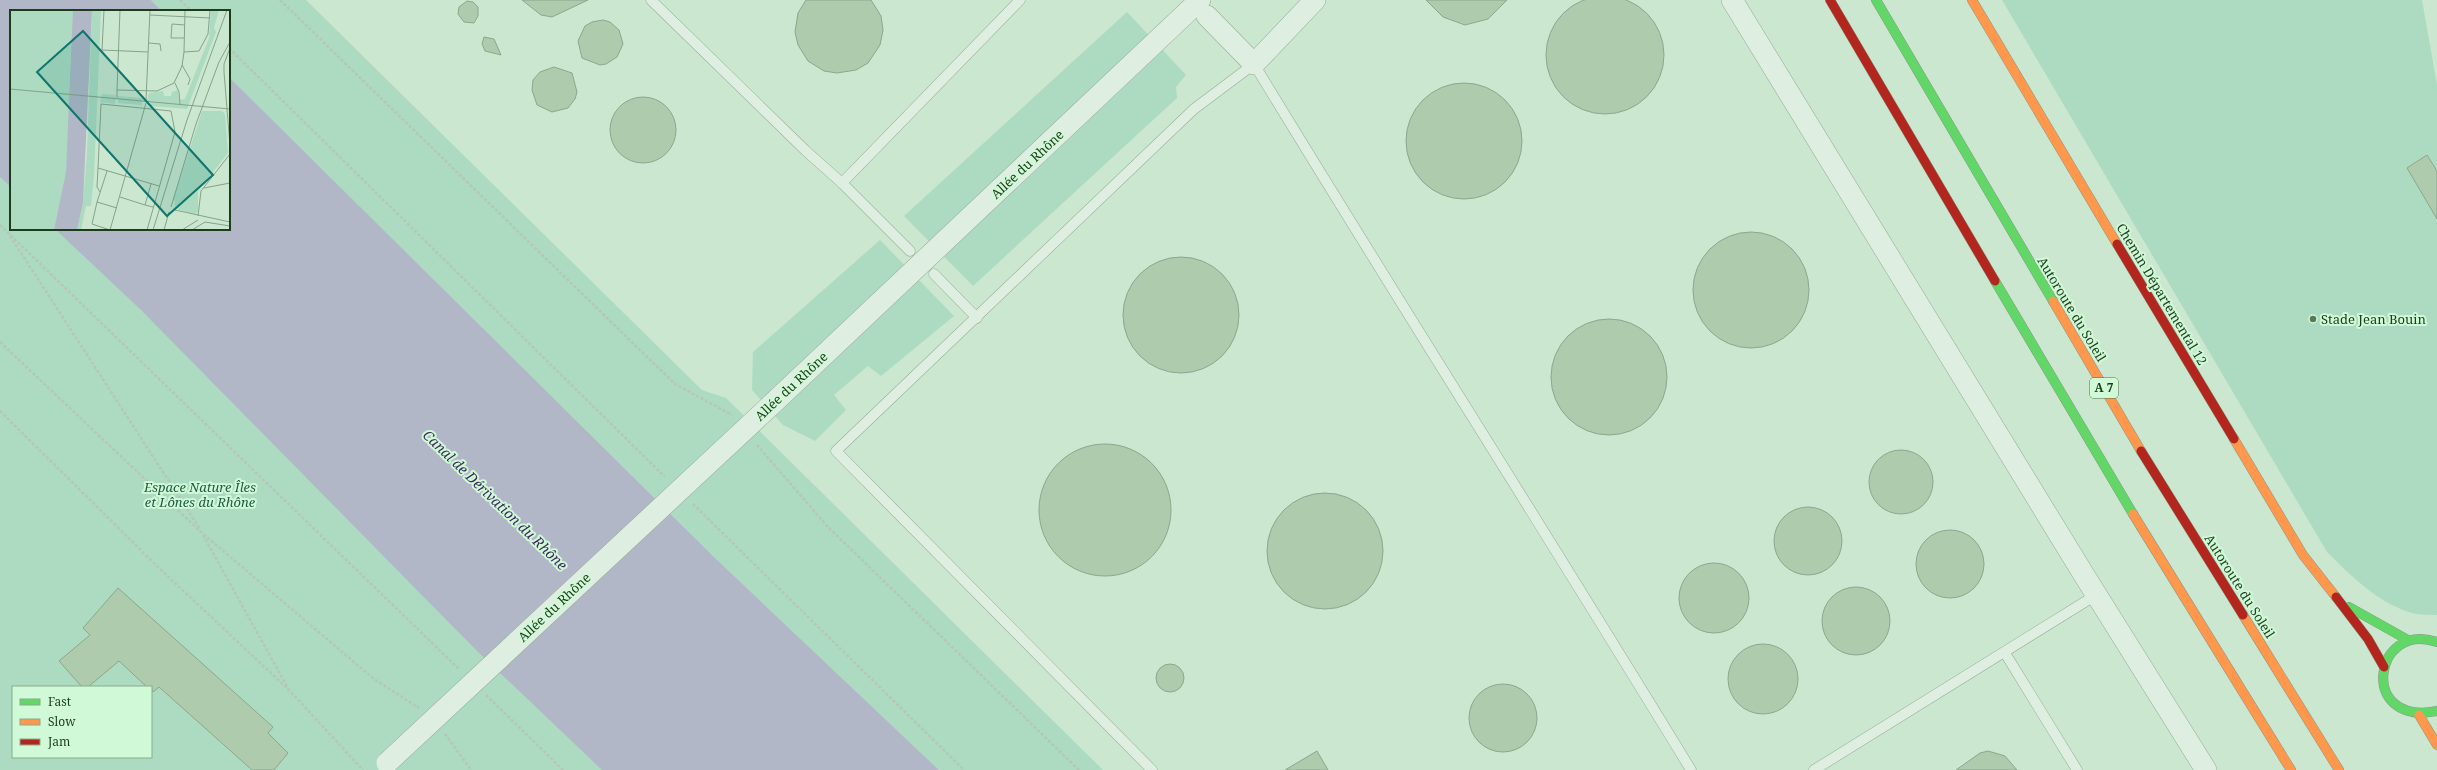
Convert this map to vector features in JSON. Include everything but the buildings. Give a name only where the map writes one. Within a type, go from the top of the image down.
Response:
[{"type":"main road","points":[[1830,0],[2102,464],[2292,770]]},
{"type":"main road","name":"Autoroute du Soleil","points":[[1876,0],[2138,444],[2339,770]]},
{"type":"main road","name":"Chemin Départemental 12","points":[[1972,0],[2303,555],[2368,639],[2384,667]]},
{"type":"main road","name":"Chemin Départemental 12","points":[[2335,598],[2365,618],[2408,640]]},
{"type":"main road","points":[[2437,642],[2420,638],[2408,640],[2397,646],[2389,656],[2384,667],[2382,678],[2389,699],[2408,713],[2419,715],[2437,711]]},
{"type":"main road","points":[[2419,715],[2437,745]]},
{"type":"street","points":[[1203,8],[1254,64],[1316,0]]},
{"type":"street","points":[[1732,0],[2096,595],[2206,770]]},
{"type":"street","name":"Allée du Rhône","points":[[383,766],[770,406],[1203,8]]},
{"type":"lane","points":[[651,0],[806,151],[842,182],[910,251]]},
{"type":"lane","points":[[842,182],[1020,0]]},
{"type":"lane","points":[[1152,770],[836,451],[977,318],[1194,109],[1254,64],[1383,277],[1580,587],[1691,770]]},
{"type":"lane","points":[[934,274],[977,318]]},
{"type":"lane","points":[[1814,770],[2005,653],[2096,595]]},
{"type":"lane","points":[[2005,653],[2077,770]]},
{"type":"path","points":[[180,0],[190,10]]},
{"type":"path","points":[[280,0],[675,384],[729,412],[734,418]]},
{"type":"path","points":[[230,49],[669,480]]},
{"type":"path","points":[[0,225],[462,672]]},
{"type":"path","points":[[7,231],[202,532],[289,690]]},
{"type":"path","points":[[0,342],[202,532],[374,679],[422,712]]},
{"type":"path","points":[[0,411],[158,567],[289,690],[363,770]]},
{"type":"path","points":[[754,441],[827,526],[1079,770]]},
{"type":"path","points":[[691,502],[964,770]]},
{"type":"path","points":[[485,694],[563,770]]},
{"type":"path","points":[[445,733],[471,770]]},
{"type":"green space","points":[[151,0],[306,0],[702,390],[726,398],[1103,770],[939,770],[714,557],[230,78],[230,10],[161,10]]},
{"type":"green space","name":"Stade Jean Bouin","points":[[2002,0],[2422,0],[2437,85],[2437,615],[2421,615],[2412,613],[2388,603],[2376,596],[2355,579],[2327,552]]},
{"type":"green space","points":[[1127,12],[1186,75],[1176,87],[1177,98],[973,286],[904,216]]},
{"type":"green space","name":"Espace Nature Îles et Lônes du Rhône","points":[[0,18],[10,28],[10,230],[215,230],[762,770],[0,770]]},
{"type":"green space","points":[[880,240],[954,316],[881,376],[868,366],[834,395],[846,410],[815,441],[783,425],[752,390],[753,352]]},
{"type":"water","points":[[0,0],[151,0],[161,10],[10,10],[10,186],[0,177]]},
{"type":"water","name":"Canal de Dérivation du Rhône","points":[[230,78],[714,557],[939,770],[602,770],[476,650],[141,310],[56,230],[230,230]]},
{"type":"traffic: fast","points":[[1876,0],[2053,301]]},
{"type":"traffic: fast","points":[[1995,281],[2133,514]]},
{"type":"traffic: fast","points":[[2349,607],[2408,640]]},
{"type":"traffic: fast","points":[[2437,642],[2415,639],[2399,646],[2388,658],[2383,674],[2385,690],[2395,704],[2412,712],[2437,711]]},
{"type":"traffic: slow","points":[[1972,0],[2117,244]]},
{"type":"traffic: slow","points":[[2053,301],[2141,451]]},
{"type":"traffic: slow","points":[[2234,439],[2303,555],[2336,597]]},
{"type":"traffic: slow","points":[[2133,514],[2291,770]]},
{"type":"traffic: slow","points":[[2243,615],[2339,770]]},
{"type":"traffic: slow","points":[[2419,715],[2437,745]]},
{"type":"traffic: jam","points":[[1830,0],[1995,281]]},
{"type":"traffic: jam","points":[[2117,244],[2234,439]]},
{"type":"traffic: jam","points":[[2141,451],[2243,615]]},
{"type":"traffic: jam","points":[[2336,597],[2368,639],[2384,667]]},
{"type":"place","name":"Stade Jean Bouin","points":[[2313,319]]}]
